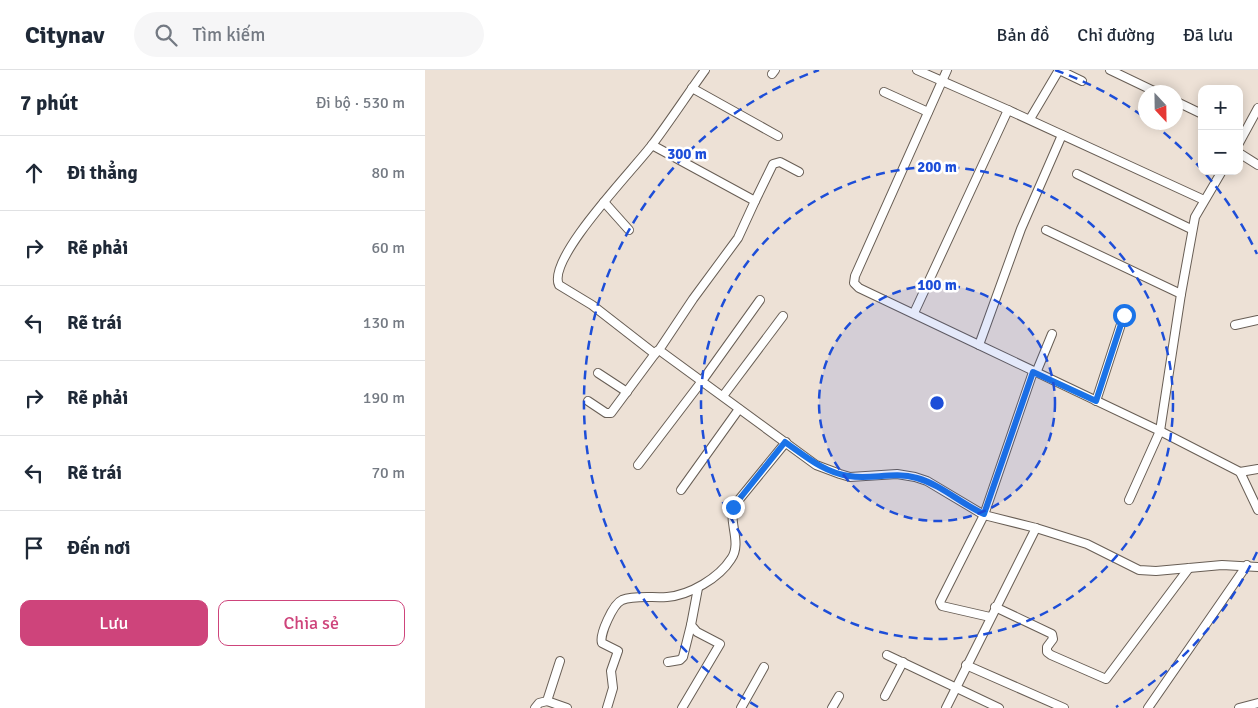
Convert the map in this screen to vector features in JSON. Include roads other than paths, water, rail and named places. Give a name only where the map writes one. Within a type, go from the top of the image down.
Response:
[{"type":"street","points":[[705,70],[652,145],[581,230],[568,250],[557,281],[568,291],[592,305],[657,352],[702,381],[817,465],[850,477],[897,474],[927,481],[984,514],[1087,544],[1139,570],[1156,571],[1247,565],[1258,567]]},
{"type":"street","points":[[917,70],[1030,119],[1204,200]]},
{"type":"street","points":[[947,70],[855,276],[854,283],[859,288],[914,312],[1034,372],[1160,431],[1240,472],[1255,500],[1258,510]]},
{"type":"street","points":[[1030,119],[1059,70],[1081,81]]},
{"type":"street","points":[[1110,70],[1141,85]]},
{"type":"street","points":[[692,88],[778,136]]},
{"type":"street","points":[[884,92],[927,112]]},
{"type":"street","points":[[1183,106],[1198,112]]},
{"type":"street","points":[[1243,130],[1258,108]]},
{"type":"street","points":[[914,312],[1008,110]]},
{"type":"street","points":[[979,345],[1021,229],[1062,135]]},
{"type":"street","points":[[652,145],[755,201]]},
{"type":"street","points":[[1243,156],[1258,165]]},
{"type":"street","points":[[588,401],[609,414],[627,392],[739,238],[773,164],[780,162],[799,172]]},
{"type":"street","points":[[1077,174],[1191,229]]},
{"type":"street","points":[[1129,500],[1160,431],[1191,229],[1204,200],[1220,175]]},
{"type":"street","points":[[604,202],[629,230]]},
{"type":"street","points":[[1046,230],[1181,294]]},
{"type":"street","points":[[638,465],[702,381],[760,300]]},
{"type":"street","points":[[1096,401],[1124,315]]},
{"type":"street","points":[[723,396],[783,316]]},
{"type":"street","points":[[1235,325],[1258,320]]},
{"type":"street","points":[[990,617],[940,605],[984,514],[1034,372],[1052,334]]},
{"type":"street","points":[[598,373],[627,392]]},
{"type":"street","points":[[681,490],[739,409]]},
{"type":"street","points":[[607,708],[613,688],[611,671],[618,651],[602,643],[601,640],[603,630],[619,601],[669,597],[698,588],[733,558],[736,546],[733,507],[785,442]]},
{"type":"street","points":[[1240,472],[1258,469]]},
{"type":"street","points":[[946,708],[1036,528]]},
{"type":"street","points":[[1148,708],[1247,565]]},
{"type":"street","points":[[995,607],[1052,634],[1053,640],[1047,647],[1047,652],[1051,655],[1106,679],[1189,568]]},
{"type":"street","points":[[667,662],[681,660],[683,657],[698,588]]},
{"type":"street","points":[[682,708],[719,644],[697,632],[691,625]]},
{"type":"street","points":[[887,655],[999,708]]},
{"type":"street","points":[[547,702],[559,661]]},
{"type":"street","points":[[885,696],[903,662]]},
{"type":"street","points":[[966,665],[1065,708]]},
{"type":"street","points":[[741,708],[764,667]]},
{"type":"street","points":[[832,708],[839,696]]},
{"type":"street","points":[[535,708],[539,703],[547,702],[567,708]]},
{"type":"street","points":[[1239,708],[1258,703]]},
{"type":"street","points":[[1255,708],[1258,703]]}]
